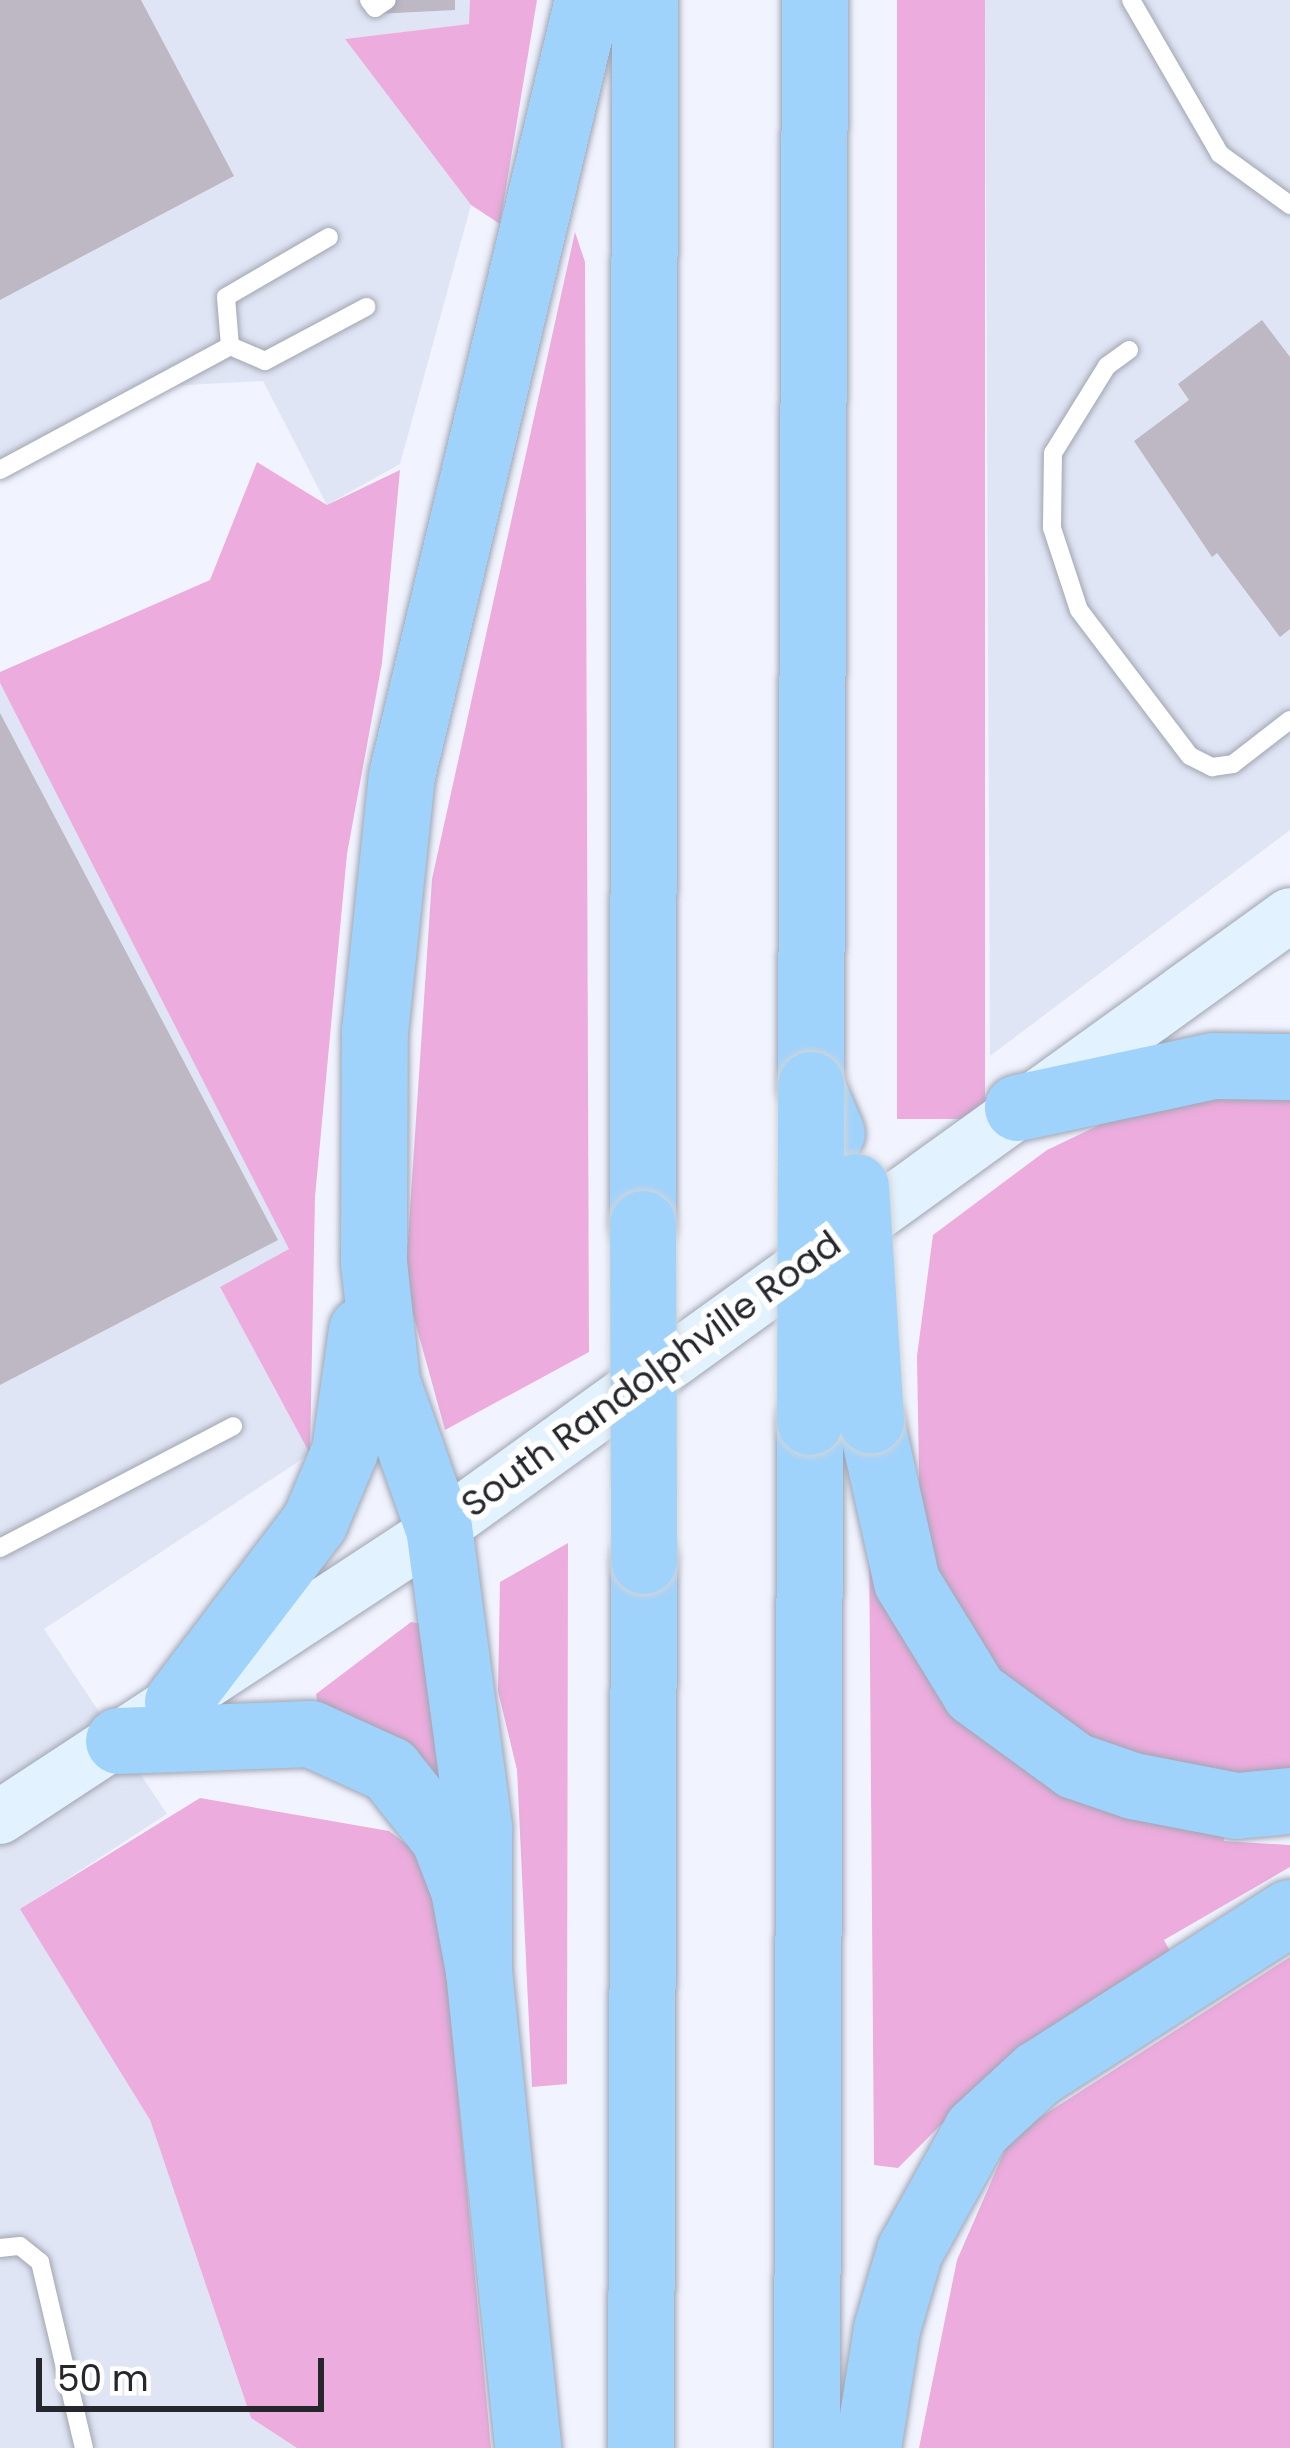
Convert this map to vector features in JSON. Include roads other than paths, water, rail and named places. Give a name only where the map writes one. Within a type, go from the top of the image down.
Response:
[{"type":"highway","points":[[479,1971],[479,1827],[439,1529],[387,1382],[374,1262],[375,1032],[401,776],[588,0]]},
{"type":"highway","points":[[641,2448],[645,0]]},
{"type":"highway","points":[[807,2448],[841,1422],[811,1085],[815,0]]},
{"type":"highway","points":[[1018,1108],[1214,1066],[1290,1067]]},
{"type":"highway","points":[[178,1702],[315,1522],[345,1451],[374,1262]]},
{"type":"highway","points":[[841,1422],[908,1582],[975,1693],[1076,1766],[1133,1786],[1237,1806],[1290,1801]]},
{"type":"highway","points":[[119,1742],[311,1733],[390,1770],[444,1838],[464,1890],[479,1971],[528,2448]]},
{"type":"highway","points":[[868,2448],[887,2329],[910,2251],[977,2129],[1038,2074],[1290,1913]]},
{"type":"main road","name":"South Randolphville Road","points":[[0,1816],[439,1529],[1290,915]]},
{"type":"lane","points":[[369,0],[375,8],[388,0]]},
{"type":"lane","points":[[1131,0],[1220,154],[1290,205]]},
{"type":"lane","points":[[230,346],[226,298],[329,237]]},
{"type":"lane","points":[[230,346],[265,361],[366,307]]},
{"type":"lane","points":[[0,470],[230,346]]},
{"type":"lane","points":[[1129,350],[1107,366],[1054,453],[1052,528],[1072,593],[1190,756],[1212,767],[1233,764],[1290,720]]},
{"type":"lane","points":[[0,1548],[233,1426]]},
{"type":"lane","points":[[0,2248],[20,2246],[40,2262],[84,2448]]}]
